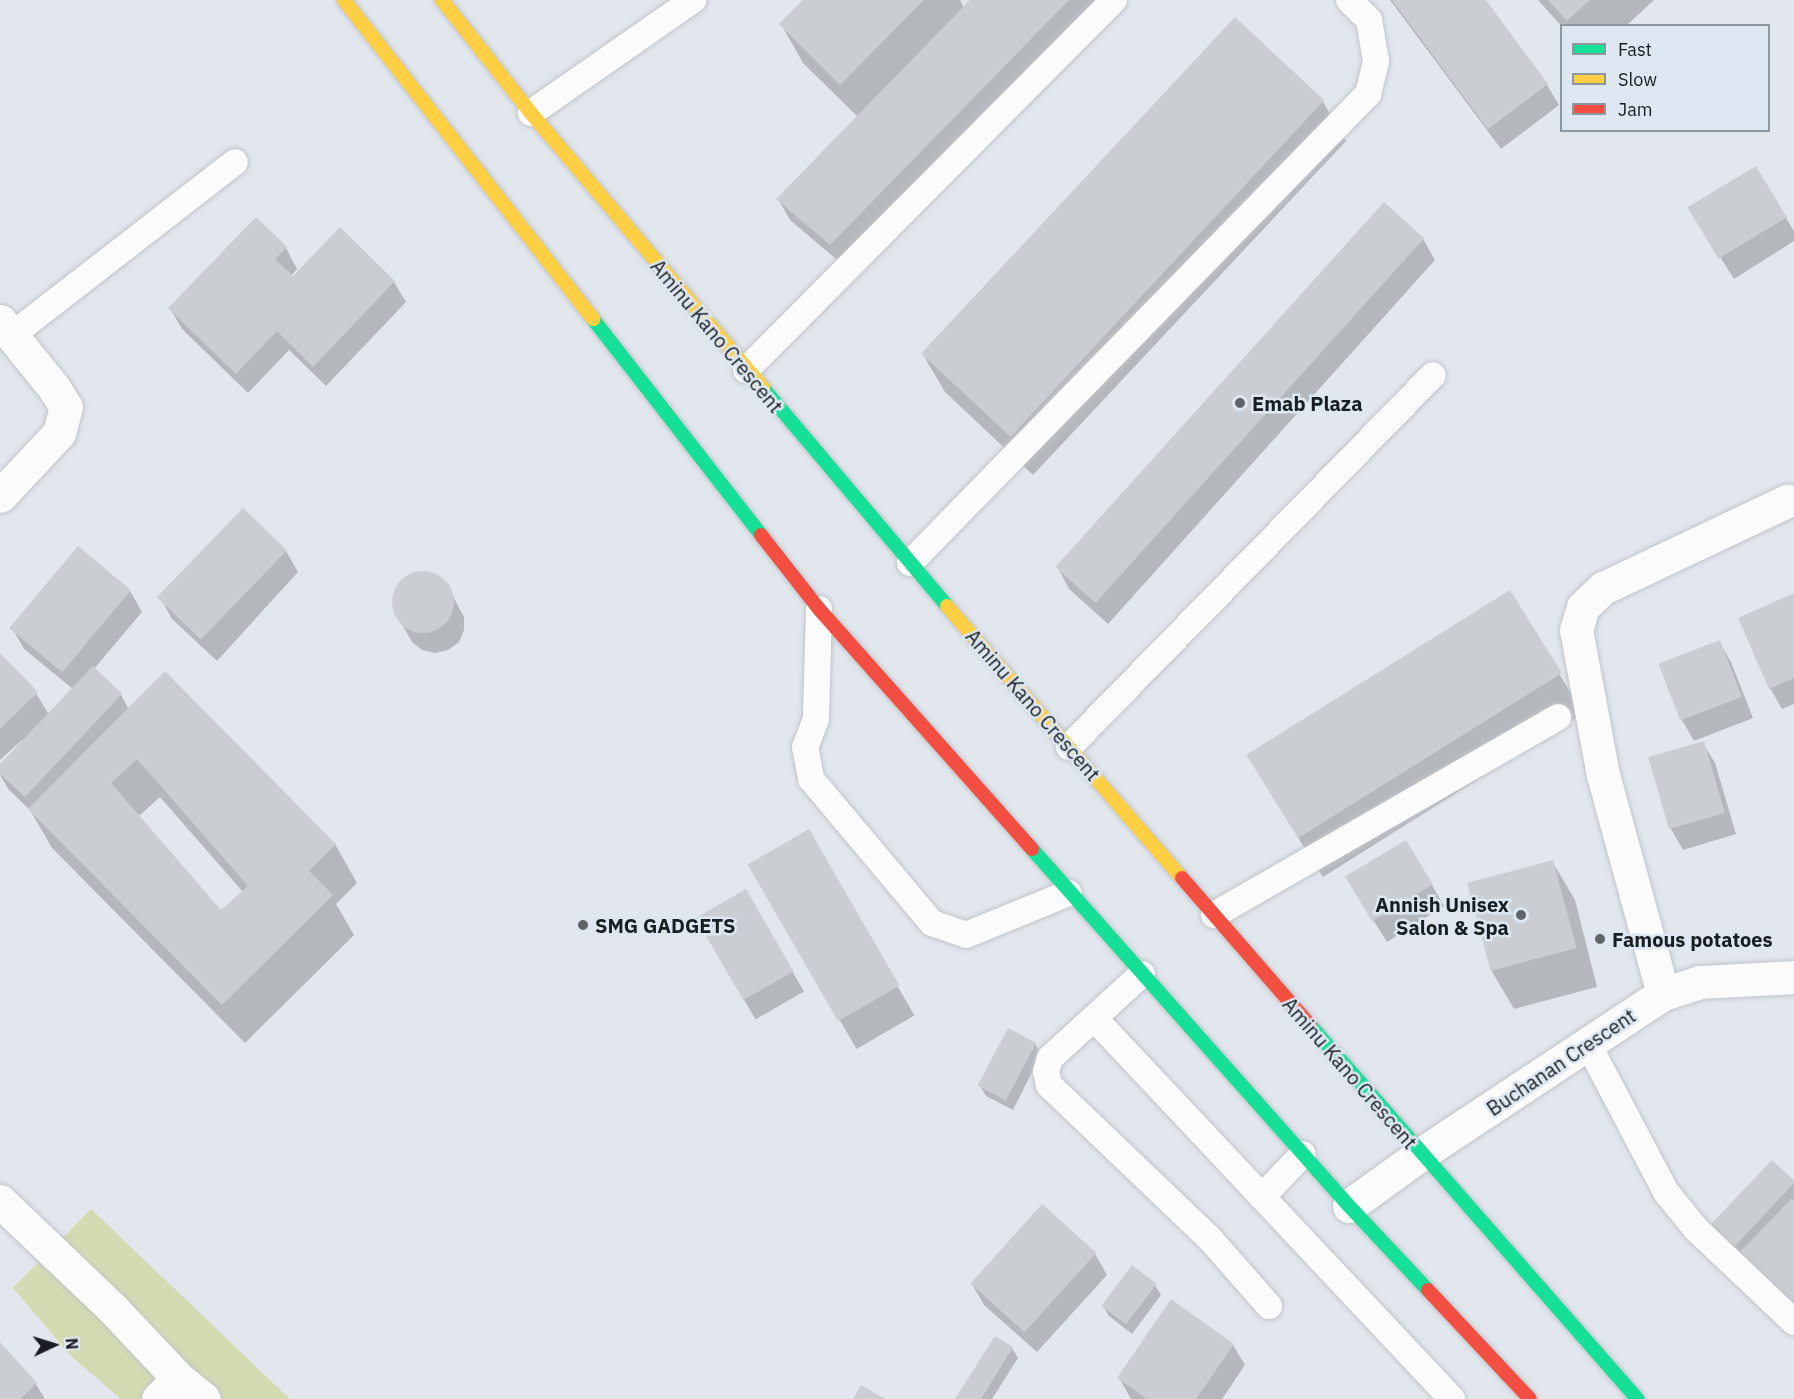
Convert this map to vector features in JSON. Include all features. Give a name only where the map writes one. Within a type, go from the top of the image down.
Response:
[{"type":"main road","points":[[344,0],[819,609],[1349,1206],[1530,1399]]},
{"type":"main road","name":"Aminu Kano Crescent","points":[[442,0],[531,113],[910,563],[1421,1154],[1637,1399]]},
{"type":"street","points":[[0,496],[59,433],[66,407],[6,328]]},
{"type":"street","points":[[1663,994],[1603,775],[1576,630],[1583,607],[1603,588],[1787,501]]},
{"type":"street","name":"Buchanan Crescent","points":[[1349,1206],[1421,1154],[1663,994],[1700,982],[1794,977]]},
{"type":"street","points":[[0,1201],[113,1309],[168,1388],[204,1399]]},
{"type":"lane","points":[[531,113],[693,0]]},
{"type":"lane","points":[[746,370],[1114,0]]},
{"type":"lane","points":[[910,563],[1368,94],[1376,61],[1369,20],[1349,0]]},
{"type":"lane","points":[[6,328],[234,162]]},
{"type":"lane","points":[[1069,747],[1433,375]]},
{"type":"lane","points":[[819,609],[816,719],[805,747],[812,779],[932,923],[966,935],[1069,893]]},
{"type":"lane","points":[[1214,915],[1558,717]]},
{"type":"lane","points":[[1142,974],[1050,1058],[1046,1071],[1048,1085],[1211,1240],[1269,1306]]},
{"type":"lane","points":[[1094,1018],[1452,1399]]},
{"type":"lane","points":[[1588,1044],[1666,1192],[1696,1229],[1794,1322]]},
{"type":"lane","points":[[1262,1197],[1303,1154]]},
{"type":"green space","points":[[91,1209],[290,1399],[121,1399],[70,1355],[13,1288]]},
{"type":"building","points":[[803,0],[924,0],[840,85],[779,24]]},
{"type":"building","points":[[970,0],[1069,0],[830,245],[776,199]]},
{"type":"building","points":[[1392,0],[1486,0],[1548,84],[1488,129]]},
{"type":"building","points":[[1548,0],[1590,0],[1567,21]]},
{"type":"building","points":[[1235,17],[1324,100],[1011,437],[921,353]]},
{"type":"building","points":[[1756,166],[1787,217],[1718,259],[1687,207]]},
{"type":"building","name":"Emab Plaza","points":[[1384,202],[1424,238],[1096,603],[1055,567]]},
{"type":"building","points":[[256,217],[287,247],[275,259],[293,276],[340,227],[395,281],[313,367],[277,331],[236,374],[168,308]]},
{"type":"building","points":[[243,508],[287,550],[201,640],[157,597]]},
{"type":"building","points":[[78,546],[131,590],[62,672],[9,628]]},
{"type":"building","points":[[423,571],[435,573],[445,580],[452,590],[454,602],[452,614],[445,624],[435,631],[423,633],[411,631],[401,624],[394,614],[392,602],[394,590],[401,580],[411,573]]},
{"type":"building","points":[[1510,590],[1562,673],[1298,838],[1246,755]]},
{"type":"building","points":[[1794,593],[1794,678],[1769,689],[1738,618]]},
{"type":"building","points":[[1720,640],[1742,697],[1680,721],[1658,664]]},
{"type":"building","points":[[0,653],[38,692],[0,729]]},
{"type":"building","points":[[93,666],[122,694],[25,797],[0,774],[0,764]]},
{"type":"building","points":[[165,671],[336,844],[309,871],[333,895],[222,1005],[28,809]],"holes":[[[137,759],[248,886],[221,910],[111,783]]]},
{"type":"building","points":[[1704,741],[1725,813],[1669,829],[1648,757]]},
{"type":"building","points":[[809,829],[900,986],[838,1021],[748,864]]},
{"type":"building","points":[[1406,840],[1433,885],[1372,921],[1345,877]]},
{"type":"building","name":"Annish Unisex Salon & Spa","points":[[1553,860],[1577,948],[1491,971],[1467,883]]},
{"type":"building","points":[[746,889],[794,971],[743,1000],[696,918]]},
{"type":"building","points":[[1008,1028],[1036,1043],[1006,1100],[977,1085]]},
{"type":"building","points":[[1772,1160],[1794,1180],[1794,1183],[1734,1247],[1711,1224]]},
{"type":"building","points":[[1792,1198],[1794,1201],[1794,1315],[1735,1257]]},
{"type":"building","points":[[1042,1204],[1096,1253],[1025,1332],[970,1284]]},
{"type":"building","points":[[1132,1265],[1157,1284],[1126,1324],[1101,1306]]},
{"type":"building","points":[[1171,1299],[1234,1344],[1196,1399],[1147,1399],[1117,1378]]},
{"type":"building","points":[[995,1336],[1013,1347],[981,1399],[955,1399]]},
{"type":"building","points":[[0,1342],[37,1383],[20,1399],[0,1399]]},
{"type":"building","points":[[861,1385],[885,1399],[853,1399]]},
{"type":"traffic: fast","points":[[593,319],[761,535]]},
{"type":"traffic: fast","points":[[763,388],[947,606]]},
{"type":"traffic: fast","points":[[1032,849],[1349,1206],[1428,1290]]},
{"type":"traffic: fast","points":[[1310,1025],[1637,1399]]},
{"type":"traffic: slow","points":[[344,0],[593,319]]},
{"type":"traffic: slow","points":[[442,0],[531,113],[763,388]]},
{"type":"traffic: slow","points":[[947,606],[1182,878]]},
{"type":"traffic: jam","points":[[761,535],[819,609],[1032,849]]},
{"type":"traffic: jam","points":[[1182,878],[1310,1025]]},
{"type":"traffic: jam","points":[[1428,1290],[1530,1399]]},
{"type":"place","name":"Emab Plaza","points":[[1240,403]]},
{"type":"place","name":"Annish Unisex Salon & Spa","points":[[1521,915]]},
{"type":"place","name":"SMG GADGETS","points":[[583,925]]},
{"type":"place","name":"Famous potatoes","points":[[1600,939]]}]
